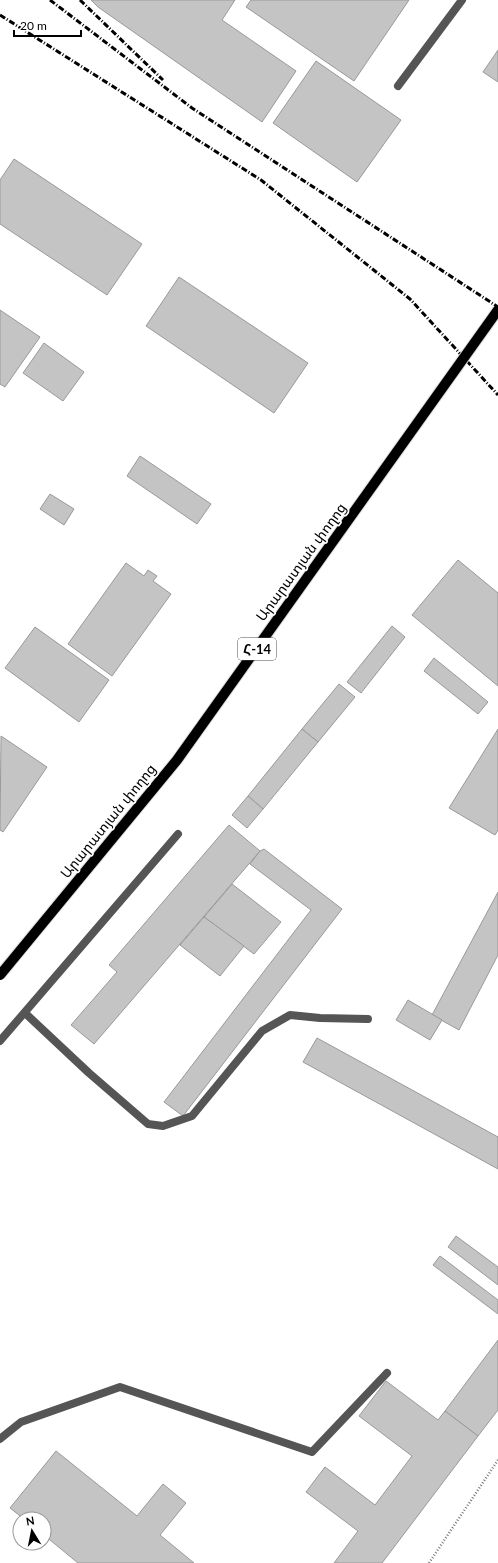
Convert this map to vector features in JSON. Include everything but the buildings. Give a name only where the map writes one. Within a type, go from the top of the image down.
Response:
[{"type":"main road","name":"Արարատյան փողոց","points":[[0,975],[177,760],[498,310]]},
{"type":"lane","points":[[398,86],[462,0]]},
{"type":"lane","points":[[0,1041],[178,834]]},
{"type":"lane","points":[[25,1013],[148,1124],[163,1126],[192,1116],[262,1031],[290,1015],[320,1018],[368,1019]]},
{"type":"lane","points":[[0,1439],[21,1422],[120,1387],[312,1452],[387,1373]]},
{"type":"path","points":[[429,1563],[498,1460]]},
{"type":"railway","points":[[50,0],[192,108],[498,307]]},
{"type":"railway","points":[[80,0],[163,80]]},
{"type":"railway","points":[[0,15],[261,180],[410,299],[498,395]]}]
